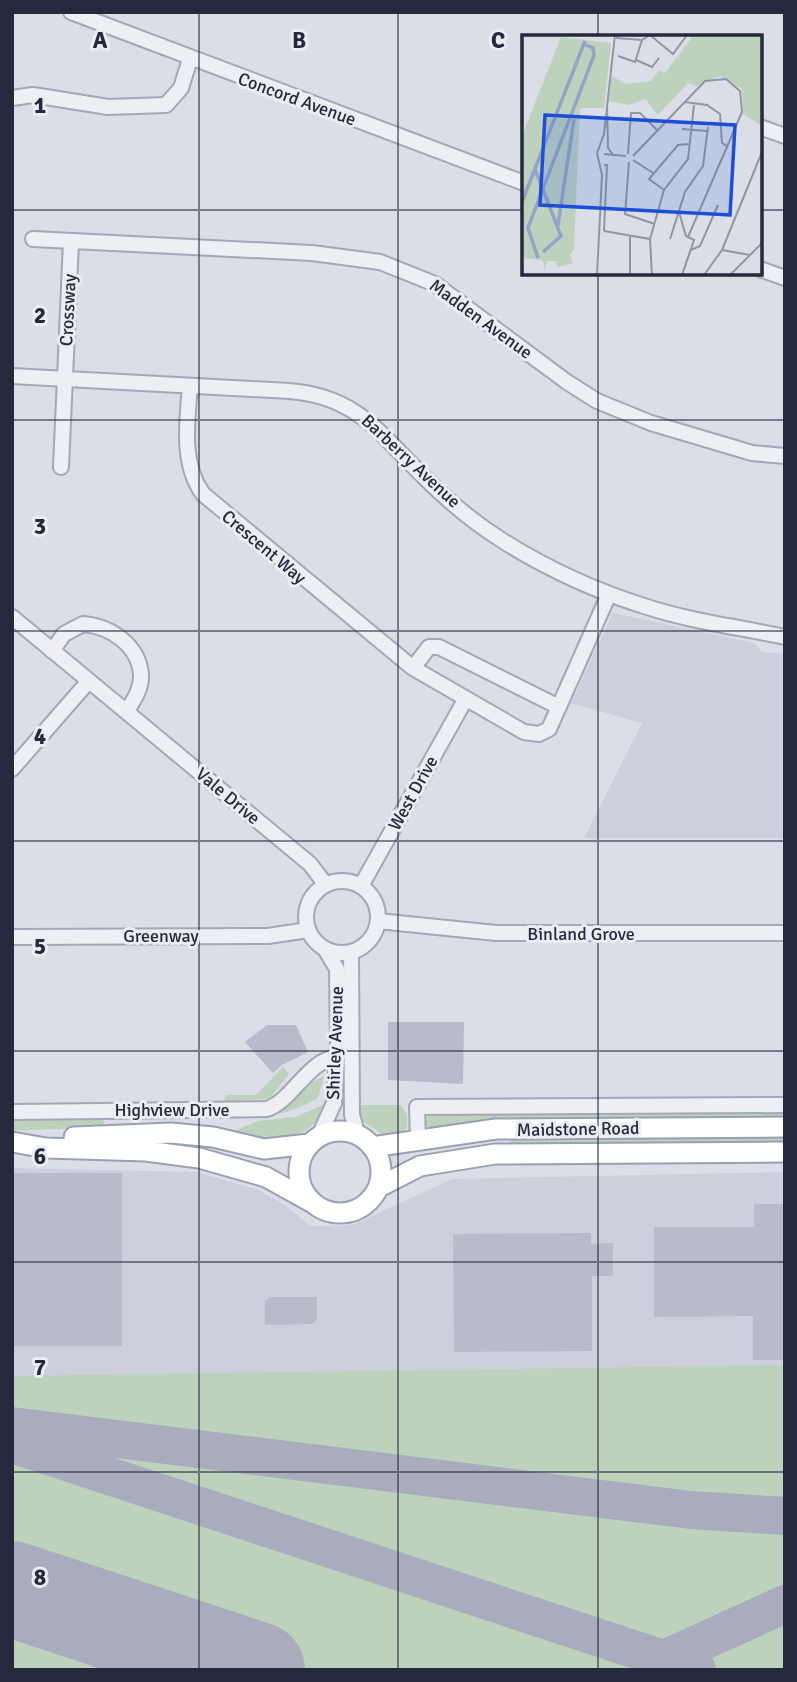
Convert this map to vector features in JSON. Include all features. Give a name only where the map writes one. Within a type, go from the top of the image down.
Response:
[{"type":"main road","name":"Maidstone Road","points":[[365,1142],[418,1140],[496,1129],[785,1127]]},
{"type":"main road","points":[[337,1132],[365,1142],[380,1162],[379,1186],[366,1203],[349,1212],[328,1211],[266,1177],[199,1158],[146,1151],[46,1148],[20,1143],[46,1137],[171,1133],[203,1135],[264,1149],[313,1141],[337,1132]]},
{"type":"main road","points":[[311,1202],[301,1186],[299,1171],[302,1155],[313,1141]]},
{"type":"main road","name":"Maidstone Road","points":[[379,1186],[420,1166],[495,1154],[785,1152]]},
{"type":"street","name":"Concord Avenue","points":[[71,12],[522,182]]},
{"type":"street","points":[[12,97],[33,94],[108,107],[166,104],[181,88],[190,59]]},
{"type":"street","points":[[762,128],[785,136]]},
{"type":"street","name":"Madden Avenue","points":[[33,239],[313,253],[380,261],[435,284],[566,382],[597,401],[651,423],[752,453],[785,456]]},
{"type":"street","name":"Crossway","points":[[61,467],[71,242]]},
{"type":"street","points":[[762,270],[785,278]]},
{"type":"street","name":"Barberry Avenue","points":[[12,376],[305,392],[327,398],[361,414],[425,478],[502,540],[609,594],[646,607],[785,637]]},
{"type":"street","name":"Crescent Way","points":[[190,386],[188,463],[194,481],[204,494],[413,668],[465,701],[524,732],[539,734],[549,730],[609,594]]},
{"type":"street","name":"Vale Drive","points":[[12,617],[310,864],[326,885]]},
{"type":"street","points":[[52,651],[64,634],[83,624],[111,631],[134,652],[142,677],[127,711]]},
{"type":"street","points":[[413,668],[429,647],[439,647],[559,707]]},
{"type":"street","points":[[12,769],[88,682]]},
{"type":"street","name":"West Drive","points":[[361,886],[465,701]]},
{"type":"street","points":[[308,930],[309,904],[326,885],[347,881],[361,886],[376,905],[378,921],[370,941],[351,953],[337,953],[325,949]]},
{"type":"street","name":"Binland Grove","points":[[378,921],[496,933],[785,933]]},
{"type":"street","name":"Greenway","points":[[12,937],[268,936],[308,930]]},
{"type":"street","name":"Shirley Avenue","points":[[308,930],[325,949],[337,969],[337,1072],[333,1107],[313,1141]]},
{"type":"street","name":"Shirley Avenue","points":[[351,953],[352,1115],[365,1142]]},
{"type":"street","name":"Highview Drive","points":[[12,1112],[267,1109],[280,1103],[302,1078],[317,1070],[320,1064],[337,1057]]},
{"type":"street","points":[[317,1070],[337,1072]]},
{"type":"street","points":[[418,1140],[416,1107],[785,1105]]},
{"type":"shaded area","points":[[613,613],[754,643],[762,652],[785,654],[785,838],[584,838],[642,723],[571,703]]},
{"type":"shaded area","points":[[12,1168],[196,1172],[256,1189],[282,1203],[311,1226],[355,1224],[452,1179],[785,1172],[785,1670],[12,1670]]},
{"type":"green space","points":[[283,1067],[289,1074],[269,1099],[223,1101],[226,1095],[256,1095]]},
{"type":"green space","points":[[324,1076],[318,1098],[286,1112],[252,1115],[281,1110],[301,1088]]},
{"type":"green space","points":[[328,1103],[319,1118],[298,1135],[273,1139],[229,1133],[258,1121],[295,1117]]},
{"type":"green space","points":[[359,1105],[401,1105],[407,1115],[407,1128],[401,1134],[382,1134],[362,1121]]},
{"type":"green space","points":[[785,1112],[785,1119],[471,1123],[431,1128],[427,1126],[425,1118],[436,1113]]},
{"type":"green space","points":[[12,1117],[102,1117],[105,1127],[12,1131]]},
{"type":"green space","points":[[785,1134],[785,1143],[510,1145],[510,1135]]},
{"type":"green space","points":[[785,1365],[785,1670],[12,1670],[12,1376]]},
{"type":"building","points":[[388,1022],[464,1022],[463,1084],[388,1080]]},
{"type":"building","points":[[267,1025],[296,1025],[308,1052],[282,1065],[273,1073],[245,1042]]},
{"type":"building","points":[[12,1173],[122,1173],[122,1346],[12,1346]]},
{"type":"building","points":[[754,1204],[785,1204],[785,1360],[753,1360],[753,1316],[654,1317],[654,1227],[754,1227]]},
{"type":"building","points":[[591,1233],[591,1244],[613,1243],[613,1276],[592,1276],[592,1351],[454,1352],[453,1234]]},
{"type":"building","points":[[270,1297],[317,1297],[317,1319],[312,1324],[265,1325],[265,1301]]},
{"type":"taxiway","points":[[12,1426],[691,1510],[785,1516]]},
{"type":"taxiway","points":[[12,1444],[697,1670]]},
{"type":"taxiway","points":[[653,1664],[785,1604]]},
{"type":"runway","points":[[12,1589],[257,1670]]}]
